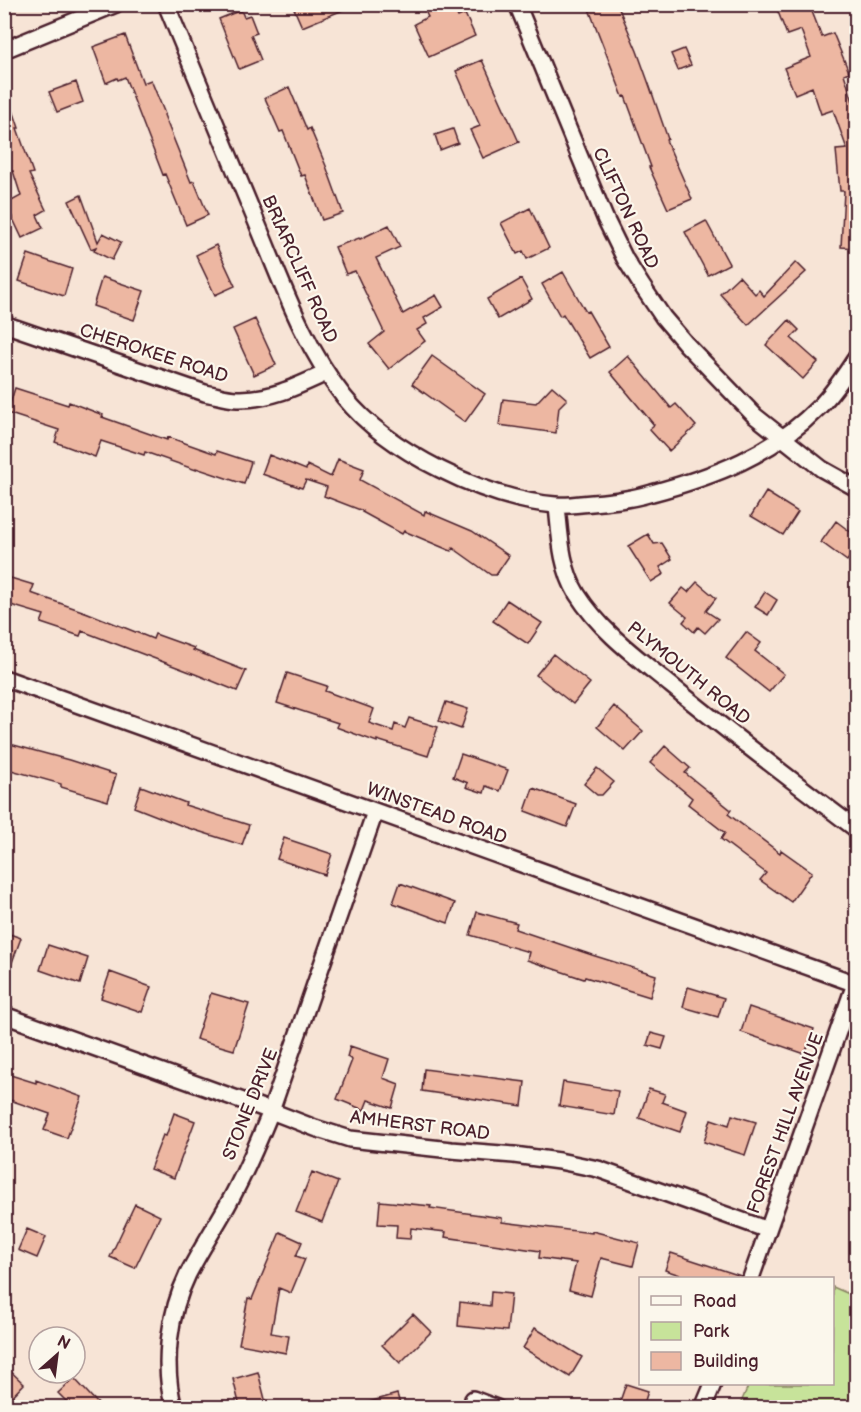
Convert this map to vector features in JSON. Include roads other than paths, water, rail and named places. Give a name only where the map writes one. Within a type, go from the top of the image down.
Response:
[{"type":"street","points":[[4,50],[116,4]]},
{"type":"street","name":"BRIARCLIFF ROAD","points":[[166,4],[297,320],[326,372],[346,399],[373,427],[410,453],[447,472],[478,486],[517,499],[557,506],[597,503],[640,496],[682,485],[756,456],[783,439],[820,407],[856,358]]},
{"type":"street","name":"CLIFTON ROAD","points":[[517,4],[605,218],[625,259],[663,317],[755,416],[822,469],[856,488]]},
{"type":"street","name":"CHEROKEE ROAD","points":[[4,324],[205,393],[236,399],[266,397],[298,386],[326,372]]},
{"type":"street","name":"PLYMOUTH ROAD","points":[[557,506],[565,566],[576,592],[594,618],[625,648],[708,715],[856,829]]},
{"type":"street","name":"WINSTEAD ROAD","points":[[4,678],[856,983]]},
{"type":"street","name":"STONE DRIVE","points":[[174,1407],[169,1376],[170,1341],[175,1310],[187,1276],[228,1205],[259,1142],[375,812]]},
{"type":"street","name":"FOREST HILL AVENUE","points":[[751,1277],[856,983]]},
{"type":"street","name":"AMHERST ROAD","points":[[4,1015],[350,1139],[514,1155],[598,1169],[768,1230]]},
{"type":"street","points":[[703,1407],[712,1385]]},
{"type":"street","points":[[473,1399],[497,1407]]}]
